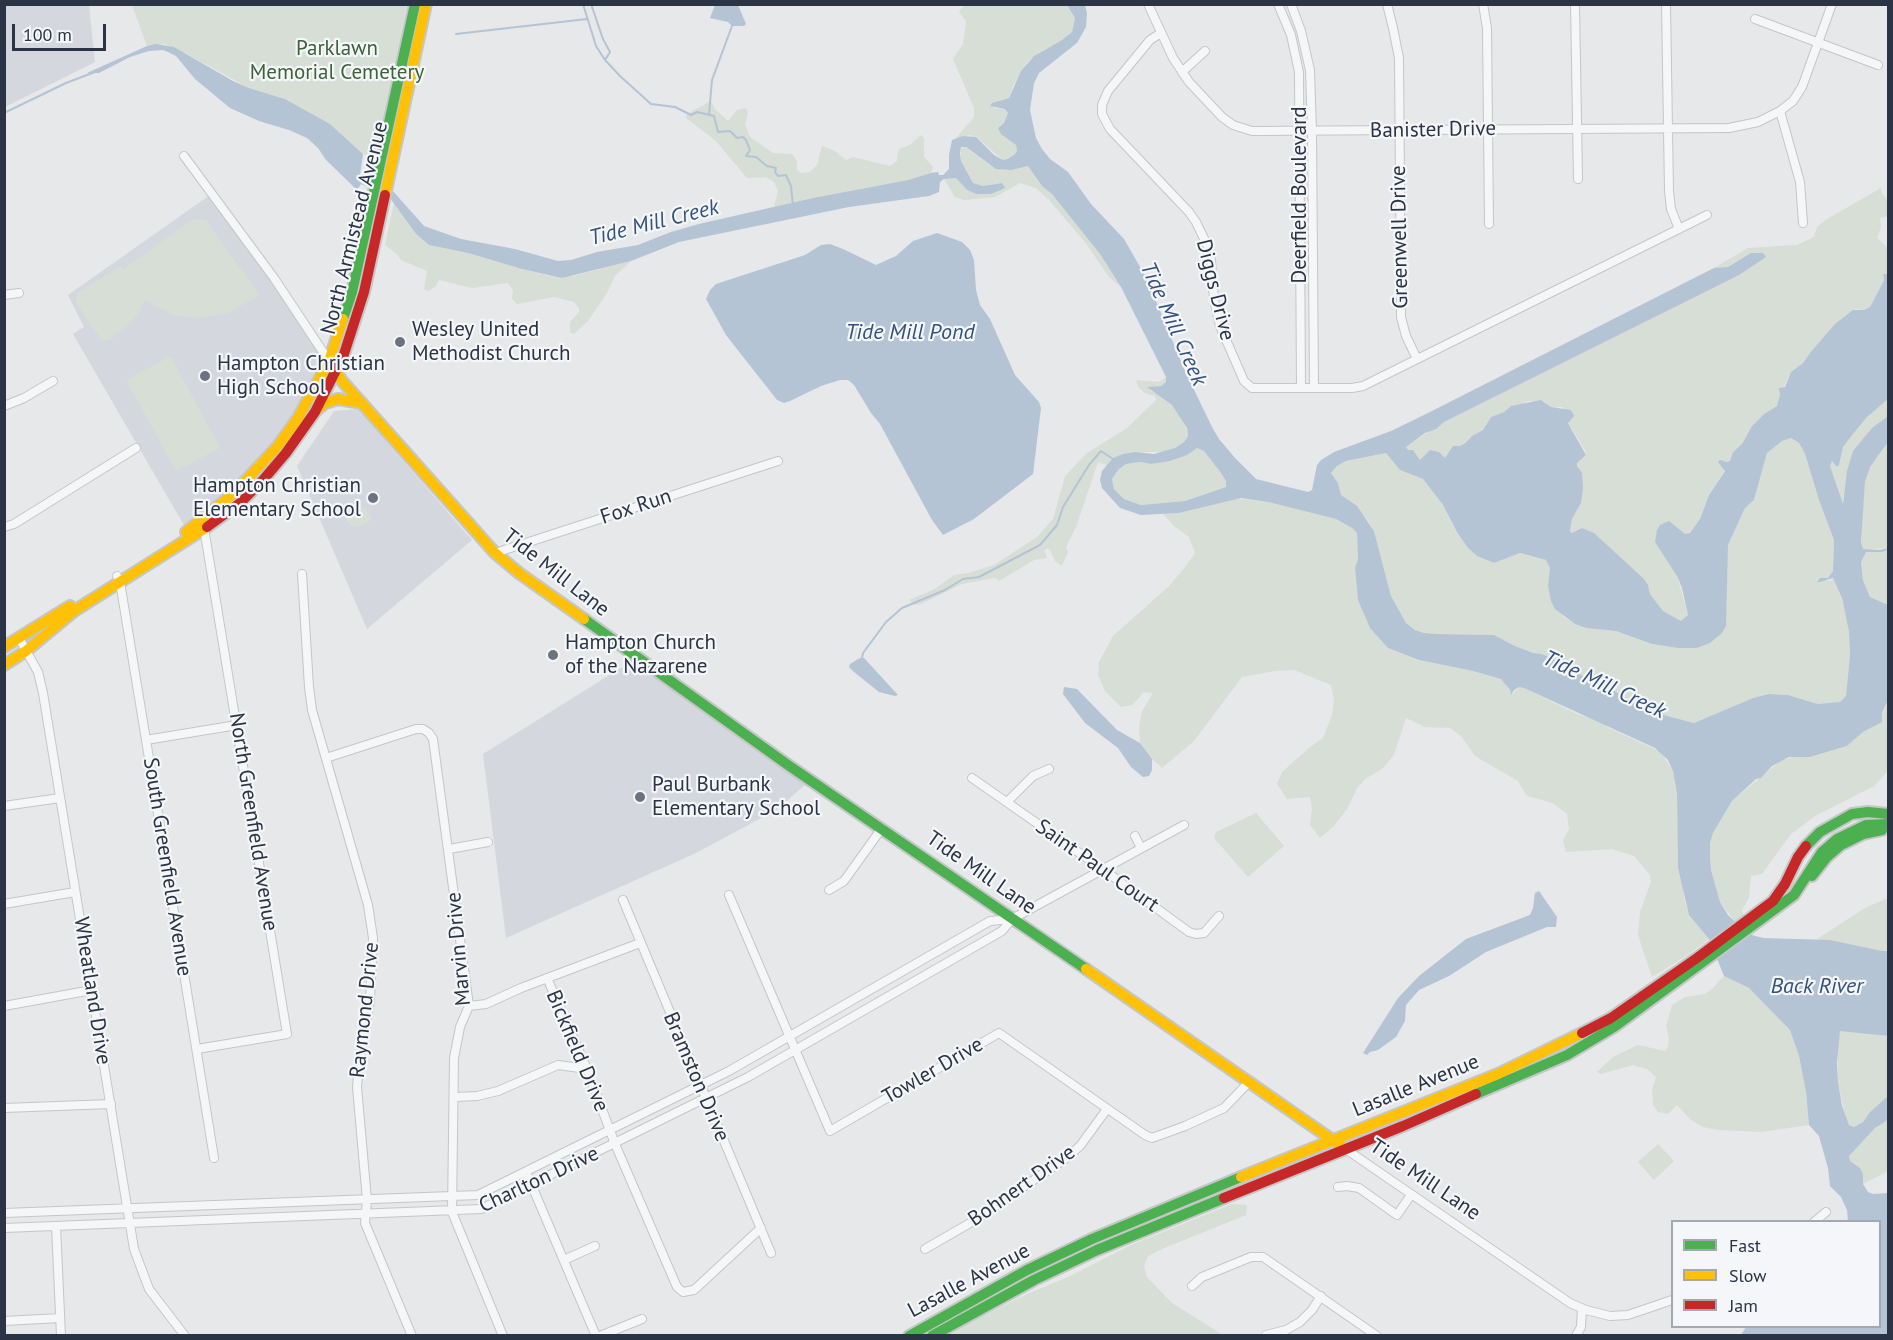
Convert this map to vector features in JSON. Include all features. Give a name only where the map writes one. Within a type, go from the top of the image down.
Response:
[{"type":"main road","name":"North Armistead Avenue","points":[[4,647],[240,503],[263,480],[315,412],[336,372],[364,292],[379,195],[414,4]]},
{"type":"main road","name":"North Armistead Avenue","points":[[382,180],[426,4]]},
{"type":"main road","name":"North Armistead Avenue","points":[[203,525],[277,447],[298,418],[329,361],[352,292],[379,195]]},
{"type":"main road","name":"Tide Mill Lane","points":[[329,361],[362,404],[495,553],[519,573],[788,765],[1344,1148]]},
{"type":"main road","points":[[315,412],[325,403],[338,399],[352,400],[362,404]]},
{"type":"main road","name":"North Armistead Avenue","points":[[4,665],[26,651],[74,611],[118,579]]},
{"type":"main road","name":"Lasalle Avenue","points":[[1750,924],[1777,896],[1804,847],[1820,832],[1852,814],[1868,812],[1888,814]]},
{"type":"main road","name":"Lasalle Avenue","points":[[1782,905],[1796,886],[1810,857],[1833,834],[1855,823],[1869,820],[1888,825]]},
{"type":"main road","name":"Lasalle Avenue","points":[[932,1335],[1034,1280],[1097,1250],[1424,1117],[1567,1055],[1614,1027],[1750,924],[1782,905],[1794,895],[1816,859],[1832,843],[1866,825],[1888,825]]},
{"type":"main road","name":"Lasalle Avenue","points":[[909,1335],[970,1300],[1072,1249],[1332,1139],[1458,1090],[1553,1048],[1611,1018],[1699,962]]},
{"type":"street","name":"Banister Drive","points":[[1148,4],[1182,72],[1222,117],[1233,125],[1252,131],[1738,127],[1758,122],[1780,111]]},
{"type":"street","name":"Deerfield Boulevard","points":[[1278,4],[1295,52],[1299,81],[1301,388]]},
{"type":"street","name":"Deerfield Boulevard","points":[[1291,4],[1301,31],[1310,70],[1314,388]]},
{"type":"street","name":"Greenwell Drive","points":[[1387,4],[1398,58],[1401,317],[1406,336],[1417,359]]},
{"type":"street","points":[[1482,4],[1487,28],[1489,224]]},
{"type":"street","points":[[1575,4],[1578,179]]},
{"type":"street","points":[[1666,4],[1668,191],[1671,209],[1679,229]]},
{"type":"street","points":[[1803,223],[1800,182],[1780,111],[1793,101],[1802,87],[1832,4]]},
{"type":"street","points":[[1755,19],[1878,65]]},
{"type":"street","name":"Diggs Drive","points":[[1161,33],[1150,40],[1108,91],[1102,105],[1102,114],[1110,129],[1189,212],[1199,228],[1211,260],[1214,300],[1220,326],[1248,386],[1257,389],[1363,386],[1707,215]]},
{"type":"street","points":[[1182,72],[1205,51]]},
{"type":"street","points":[[184,156],[267,268],[329,361]]},
{"type":"street","points":[[4,294],[19,293]]},
{"type":"street","points":[[4,406],[24,398],[53,381]]},
{"type":"street","points":[[4,527],[14,524],[136,448]]},
{"type":"street","name":"Fox Run","points":[[495,553],[778,461]]},
{"type":"street","name":"North Greenfield Avenue","points":[[197,1049],[287,1034],[203,525]]},
{"type":"street","name":"Raymond Drive","points":[[302,574],[312,710],[368,905],[373,938],[370,1000],[357,1087],[368,1200],[365,1215],[368,1231],[412,1335]]},
{"type":"street","name":"South Greenfield Avenue","points":[[118,579],[214,1158]]},
{"type":"street","name":"Wheatland Drive","points":[[19,638],[38,672],[43,693],[134,1248],[144,1279],[162,1307],[185,1335]]},
{"type":"street","points":[[146,740],[237,725]]},
{"type":"street","name":"Marvin Drive","points":[[326,758],[416,729],[423,729],[429,733],[434,747],[468,1006],[460,1027],[454,1058],[452,1212],[503,1335]]},
{"type":"street","points":[[1007,802],[1033,776],[1049,769]]},
{"type":"street","name":"Saint Paul Court","points":[[972,778],[1190,932],[1204,933],[1219,916]]},
{"type":"street","points":[[4,806],[60,798]]},
{"type":"street","name":"Charlton Drive","points":[[4,1228],[452,1212],[481,1209],[706,1099],[1002,931],[1012,919],[1184,825]]},
{"type":"street","points":[[829,890],[844,881],[882,828]]},
{"type":"street","points":[[1135,836],[1141,848]]},
{"type":"street","points":[[448,849],[488,842]]},
{"type":"street","points":[[4,904],[75,892]]},
{"type":"street","name":"Towler Drive","points":[[729,895],[830,1131],[999,1034],[1152,1138],[1224,1108],[1249,1082]]},
{"type":"street","name":"Bramston Drive","points":[[622,900],[771,1253]]},
{"type":"street","name":"Charlton Drive","points":[[4,1214],[478,1195],[700,1085],[990,921],[1012,919]]},
{"type":"street","points":[[468,1006],[486,1004],[640,943]]},
{"type":"street","name":"Bickfield Drive","points":[[547,978],[587,1069],[615,1144],[674,1283],[680,1290],[691,1292],[761,1228]]},
{"type":"street","points":[[4,1005],[92,990]]},
{"type":"street","points":[[455,1097],[477,1096],[498,1091],[558,1065],[587,1069]]},
{"type":"street","points":[[4,1108],[111,1104]]},
{"type":"street","name":"Bohnert Drive","points":[[925,1250],[1065,1160],[1080,1146],[1107,1109]]},
{"type":"street","name":"Tide Mill Lane","points":[[1344,1148],[1582,1309],[1610,1316],[1628,1315],[1671,1300]]},
{"type":"street","points":[[526,1172],[598,1335],[642,1319]]},
{"type":"street","points":[[1338,1188],[1347,1186],[1359,1188],[1397,1215],[1411,1195]]},
{"type":"street","points":[[1815,1220],[1826,1212]]},
{"type":"street","points":[[56,1226],[61,1335]]},
{"type":"street","points":[[564,1260],[595,1246]]},
{"type":"street","points":[[1192,1286],[1202,1277],[1244,1260],[1257,1257],[1269,1260],[1377,1335]]},
{"type":"street","points":[[1266,1335],[1286,1330],[1300,1322],[1321,1296]]},
{"type":"street","points":[[1576,1335],[1581,1327],[1582,1309]]},
{"type":"street","points":[[4,1321],[60,1318]]},
{"type":"shaded area","points":[[5,4],[89,5],[95,62],[5,107]]},
{"type":"shaded area","name":"Hampton Christian High School","points":[[210,195],[323,356],[297,409],[263,455],[224,494],[185,527],[73,334],[84,327],[68,295]]},
{"type":"shaded area","name":"Hampton Christian Elementary School","points":[[358,409],[472,540],[367,629],[297,466],[334,411]]},
{"type":"shaded area","name":"Paul Burbank Elementary School","points":[[632,661],[806,784],[776,810],[696,853],[506,938],[483,754]]},
{"type":"green space","name":"Parklawn Memorial Cemetery","points":[[132,5],[407,5],[374,158],[363,154],[330,124],[285,99],[249,88],[164,44],[147,46]]},
{"type":"green space","points":[[965,5],[1067,5],[1075,18],[1072,32],[1027,62],[1009,98],[998,101],[993,108],[1005,109],[1008,113],[1004,123],[1000,126],[1016,145],[1017,151],[1014,155],[1003,160],[976,137],[971,135],[956,138],[974,117],[974,108],[953,59],[963,44],[966,22],[959,11]]},
{"type":"green space","points":[[711,101],[715,109],[728,121],[737,110],[746,108],[748,112],[745,125],[750,137],[773,153],[792,154],[797,161],[797,170],[801,173],[810,172],[817,165],[822,146],[835,151],[846,160],[853,157],[890,166],[897,161],[898,151],[901,148],[910,145],[921,135],[924,138],[924,157],[933,167],[931,173],[908,180],[774,207],[778,191],[774,182],[766,177],[747,178],[716,141],[686,118],[687,114]]},
{"type":"green space","points":[[965,147],[990,165],[1003,170],[1028,166],[1042,186],[1052,193],[1100,254],[1121,287],[1109,277],[1085,242],[1036,188],[1020,183],[995,197],[964,200],[955,197],[944,179],[956,178],[967,190],[976,194],[1002,183],[983,186],[973,183],[961,161],[961,148]]},
{"type":"green space","points":[[1881,188],[1882,194],[1888,200],[1888,216],[1880,218],[1881,227],[1877,238],[1888,246],[1888,274],[1883,274],[1884,279],[1870,307],[1864,310],[1856,309],[1810,353],[1803,363],[1791,372],[1777,406],[1764,414],[1752,426],[1742,444],[1733,452],[1730,461],[1722,465],[1725,470],[1709,495],[1700,519],[1690,533],[1685,534],[1677,576],[1688,615],[1684,620],[1681,621],[1663,611],[1650,594],[1648,585],[1570,531],[1572,519],[1581,503],[1577,463],[1586,455],[1586,452],[1568,422],[1563,407],[1550,407],[1544,401],[1528,401],[1511,406],[1504,412],[1491,417],[1483,430],[1472,436],[1445,459],[1420,460],[1413,450],[1407,450],[1408,445],[1444,422],[1679,304],[1741,258],[1728,267],[1714,268],[1748,248],[1797,245],[1814,237],[1817,227],[1827,219]]},
{"type":"green space","points":[[394,203],[416,234],[429,245],[468,253],[550,276],[573,276],[631,261],[615,276],[607,293],[588,321],[574,334],[570,332],[570,322],[579,312],[579,308],[574,302],[554,297],[517,304],[512,299],[513,290],[508,283],[472,288],[439,280],[435,287],[428,291],[424,289],[427,271],[401,260],[385,245]]},
{"type":"green space","points":[[193,219],[206,220],[260,295],[228,313],[198,318],[175,316],[144,300],[141,310],[131,323],[109,340],[101,340],[76,303],[77,293],[121,266],[123,269]]},
{"type":"green space","points":[[171,356],[220,448],[176,471],[126,380]]},
{"type":"green space","points":[[1166,377],[1166,382],[1161,386],[1154,386],[1150,391],[1157,393],[1172,405],[1183,419],[1188,435],[1184,442],[1163,452],[1144,452],[1113,459],[1107,465],[1098,462],[1076,527],[1066,547],[1068,552],[1062,566],[1055,561],[1047,548],[1044,551],[1047,558],[1034,560],[999,581],[995,578],[962,584],[921,604],[914,605],[909,600],[935,589],[954,575],[994,565],[1037,537],[1053,519],[1065,476],[1087,453],[1127,428],[1156,400],[1155,396],[1145,393],[1138,387],[1136,380],[1159,382]]},
{"type":"green space","points":[[1888,399],[1888,416],[1872,428],[1844,491],[1843,505],[1830,461],[1832,460],[1837,467],[1839,465],[1843,447],[1867,417]]},
{"type":"green space","points":[[1791,438],[1799,443],[1805,454],[1834,540],[1833,571],[1828,578],[1820,578],[1818,584],[1823,580],[1831,581],[1833,578],[1842,598],[1849,632],[1850,655],[1846,697],[1840,703],[1818,704],[1788,695],[1769,694],[1753,698],[1694,723],[1660,714],[1647,705],[1631,701],[1575,672],[1566,665],[1542,654],[1515,646],[1494,635],[1437,634],[1415,630],[1406,623],[1391,596],[1374,531],[1367,519],[1341,495],[1338,483],[1331,473],[1346,461],[1386,453],[1400,470],[1423,479],[1443,505],[1458,535],[1477,556],[1494,563],[1520,553],[1546,560],[1550,568],[1548,586],[1564,617],[1575,624],[1586,628],[1616,631],[1652,644],[1697,648],[1710,643],[1722,633],[1728,545],[1745,508],[1754,500],[1767,453],[1782,441]]},
{"type":"green space","points":[[1888,442],[1888,548],[1862,550],[1865,482],[1870,467]]},
{"type":"green space","points":[[1197,448],[1204,451],[1221,473],[1228,484],[1226,487],[1185,501],[1141,505],[1124,499],[1114,489],[1112,479],[1126,464],[1140,462],[1151,464]]},
{"type":"green space","points":[[1234,498],[1268,502],[1336,519],[1352,528],[1357,533],[1358,559],[1355,568],[1358,600],[1388,648],[1419,660],[1502,679],[1512,694],[1519,687],[1524,688],[1661,752],[1673,771],[1677,793],[1678,868],[1684,898],[1689,915],[1709,939],[1652,977],[1638,935],[1640,912],[1651,882],[1650,875],[1634,856],[1612,849],[1566,852],[1563,840],[1569,829],[1567,814],[1553,803],[1527,796],[1518,781],[1475,756],[1461,736],[1450,728],[1425,727],[1406,718],[1394,755],[1382,769],[1365,779],[1357,788],[1347,809],[1334,826],[1320,838],[1310,825],[1312,809],[1310,797],[1287,799],[1277,784],[1282,772],[1323,738],[1332,715],[1334,700],[1331,685],[1294,670],[1242,677],[1194,741],[1162,768],[1147,754],[1140,743],[1139,727],[1142,711],[1153,693],[1144,692],[1132,705],[1121,707],[1105,691],[1098,675],[1099,662],[1113,636],[1169,586],[1195,553],[1189,537],[1163,514],[1179,513]]},
{"type":"green space","points":[[360,503],[371,516],[370,521],[361,526],[351,526],[346,520],[348,514]]},
{"type":"green space","points":[[1888,550],[1888,605],[1870,597],[1863,580],[1861,562],[1865,552]]},
{"type":"green space","points":[[1888,700],[1888,771],[1874,786],[1815,816],[1791,834],[1762,874],[1751,876],[1749,898],[1742,910],[1744,917],[1736,923],[1720,902],[1711,870],[1710,857],[1713,833],[1732,801],[1780,761],[1797,756],[1810,757],[1847,746],[1863,732],[1879,723]]},
{"type":"green space","points":[[1256,813],[1284,846],[1248,877],[1214,838],[1216,832]]},
{"type":"green space","points":[[1888,898],[1888,951],[1817,939],[1865,908]]},
{"type":"green space","points":[[1724,976],[1749,988],[1790,1029],[1799,1056],[1809,1125],[1761,1132],[1703,1127],[1691,1120],[1677,1105],[1668,1114],[1658,1112],[1653,1105],[1652,1090],[1656,1077],[1647,1069],[1633,1065],[1601,1074],[1597,1072],[1613,1057],[1638,1045],[1665,1051],[1669,1039],[1666,1026],[1672,1005],[1685,997],[1705,994]]},
{"type":"green space","points":[[1840,1031],[1888,1036],[1888,1096],[1870,1112],[1863,1122],[1854,1127],[1848,1125],[1846,1120],[1838,1082],[1838,1045]]},
{"type":"green space","points":[[1888,1120],[1888,1171],[1863,1184],[1860,1168],[1850,1161],[1848,1156],[1875,1128]]},
{"type":"green space","points":[[1658,1144],[1674,1161],[1654,1180],[1638,1162]]},
{"type":"green space","points":[[1232,1204],[1247,1205],[1246,1215],[1148,1256],[1144,1266],[1147,1277],[1172,1303],[1223,1335],[950,1335],[1027,1294],[1068,1277],[1131,1245]]},
{"type":"water","points":[[715,5],[738,5],[746,24],[732,26],[728,22],[710,18]]},
{"type":"water","name":"Back River","points":[[1067,5],[1085,5],[1086,27],[1077,43],[1039,73],[1034,83],[1030,110],[1036,138],[1050,159],[1068,172],[1091,204],[1124,239],[1147,279],[1185,371],[1212,427],[1235,458],[1256,479],[1308,492],[1312,490],[1317,465],[1334,452],[1391,431],[1714,268],[1728,267],[1751,253],[1763,253],[1766,257],[1739,275],[1444,422],[1406,447],[1408,450],[1413,450],[1420,460],[1430,450],[1439,452],[1445,458],[1453,446],[1465,443],[1483,430],[1491,417],[1504,412],[1511,406],[1541,400],[1551,407],[1571,410],[1574,416],[1568,423],[1586,455],[1577,463],[1582,473],[1583,488],[1581,503],[1572,519],[1570,531],[1572,533],[1582,528],[1594,533],[1644,579],[1650,594],[1663,611],[1681,621],[1688,615],[1682,588],[1655,542],[1657,530],[1660,525],[1669,521],[1685,534],[1690,533],[1700,519],[1709,495],[1725,471],[1718,462],[1720,460],[1730,461],[1733,452],[1742,444],[1752,426],[1764,414],[1777,406],[1779,388],[1785,387],[1791,372],[1803,363],[1835,324],[1853,310],[1864,310],[1870,307],[1884,280],[1883,274],[1888,274],[1888,399],[1867,417],[1843,447],[1839,465],[1837,467],[1832,461],[1830,466],[1843,504],[1847,471],[1853,451],[1872,428],[1888,416],[1888,442],[1870,467],[1865,482],[1861,542],[1863,549],[1888,548],[1882,552],[1866,552],[1861,562],[1863,580],[1870,597],[1888,605],[1888,700],[1882,713],[1882,722],[1863,732],[1847,746],[1810,757],[1789,757],[1772,766],[1732,801],[1713,833],[1710,857],[1711,870],[1720,902],[1728,915],[1748,934],[1763,938],[1830,940],[1888,951],[1888,1036],[1840,1031],[1837,1063],[1842,1106],[1849,1125],[1854,1127],[1863,1122],[1870,1112],[1888,1096],[1888,1120],[1875,1128],[1849,1156],[1850,1161],[1860,1168],[1863,1174],[1863,1184],[1868,1192],[1888,1193],[1888,1335],[1741,1335],[1745,1328],[1881,1328],[1881,1220],[1848,1220],[1847,1210],[1841,1197],[1830,1186],[1828,1168],[1819,1136],[1809,1125],[1799,1056],[1790,1030],[1749,988],[1724,976],[1709,939],[1689,915],[1678,868],[1677,793],[1673,771],[1668,760],[1655,748],[1524,688],[1519,687],[1511,695],[1510,690],[1501,679],[1419,660],[1388,648],[1370,628],[1358,600],[1355,568],[1358,559],[1357,533],[1336,519],[1268,502],[1241,498],[1179,513],[1141,515],[1120,508],[1102,488],[1100,480],[1102,471],[1107,465],[1113,458],[1123,454],[1135,452],[1154,454],[1175,448],[1188,436],[1187,428],[1172,405],[1147,387],[1161,386],[1166,382],[1166,377],[1121,287],[1100,254],[1052,194],[1042,186],[1028,166],[1011,170],[996,169],[966,147],[961,147],[961,161],[973,183],[983,186],[1002,183],[1005,188],[991,194],[976,194],[967,190],[956,178],[944,179],[940,182],[939,192],[929,196],[849,207],[679,242],[631,261],[562,278],[429,245],[416,234],[390,198],[361,184],[357,190],[307,138],[230,108],[195,79],[176,56],[170,53],[163,50],[149,51],[130,57],[99,73],[87,73],[147,46],[156,44],[174,47],[233,81],[285,99],[330,124],[363,154],[360,175],[392,190],[424,226],[461,239],[515,249],[558,261],[638,245],[699,224],[813,198],[908,180],[931,173],[938,172],[939,175],[943,175],[949,169],[952,140],[963,136],[976,137],[994,155],[1003,160],[1007,159],[1017,151],[1016,145],[1001,134],[998,128],[1004,123],[1008,113],[1005,109],[990,106],[992,103],[1009,98],[1021,71],[1034,56],[1072,32],[1075,18]],"holes":[[[1791,438],[1799,443],[1805,454],[1834,540],[1833,571],[1828,578],[1820,578],[1817,583],[1833,578],[1842,598],[1849,632],[1850,655],[1846,696],[1840,702],[1818,704],[1788,695],[1769,694],[1753,698],[1694,723],[1660,714],[1647,705],[1631,701],[1575,672],[1566,665],[1542,654],[1515,646],[1494,635],[1437,634],[1415,630],[1406,623],[1391,596],[1374,531],[1357,506],[1341,495],[1338,483],[1331,473],[1346,461],[1386,453],[1400,470],[1423,479],[1443,505],[1458,534],[1477,556],[1494,563],[1520,553],[1546,560],[1550,568],[1548,586],[1551,601],[1555,609],[1575,624],[1586,628],[1616,631],[1652,644],[1697,648],[1710,643],[1722,633],[1726,626],[1728,545],[1745,508],[1754,500],[1767,453],[1782,441]],[[1197,448],[1204,451],[1226,481],[1226,487],[1185,501],[1141,505],[1124,499],[1114,489],[1112,479],[1126,464],[1170,461],[1187,455]]]},
{"type":"water","name":"Tide Mill Pond","points":[[937,233],[962,242],[970,250],[974,260],[976,290],[980,305],[990,319],[1015,375],[1039,402],[1041,408],[1033,474],[974,519],[943,535],[932,520],[880,424],[854,385],[848,380],[840,380],[784,403],[777,400],[726,335],[706,299],[716,284],[805,255],[821,245],[830,244],[876,265],[896,256],[913,241]]},
{"type":"water","points":[[864,658],[898,695],[879,692],[854,672],[849,667],[850,664]]},
{"type":"water","points":[[1064,687],[1077,689],[1117,730],[1140,743],[1152,759],[1152,770],[1149,776],[1143,777],[1131,767],[1118,748],[1085,723],[1063,694]]},
{"type":"water","points":[[1539,891],[1557,917],[1556,927],[1547,927],[1486,952],[1449,976],[1419,990],[1406,1005],[1405,1021],[1396,1037],[1378,1050],[1367,1055],[1363,1053],[1398,998],[1419,976],[1466,939],[1530,915],[1535,893]]},
{"type":"waterway","points":[[583,4],[596,46],[620,76],[651,104],[675,107],[691,115],[697,112],[714,116],[718,132],[730,131],[737,138],[743,137],[750,150],[746,156],[756,157],[767,166],[776,168],[775,172],[778,176],[786,175],[791,186],[793,206]]},
{"type":"waterway","points":[[591,4],[610,52],[605,60]]},
{"type":"waterway","points":[[456,34],[587,19]]},
{"type":"waterway","points":[[709,114],[712,80],[732,26]]},
{"type":"waterway","name":"Tide Mill Creek","points":[[4,113],[66,83],[95,72]]},
{"type":"waterway","points":[[862,658],[863,653],[886,622],[902,608],[945,590],[963,579],[979,577],[1040,545],[1057,525],[1063,507],[1089,465],[1101,451],[1113,459]]},
{"type":"traffic: fast","points":[[343,319],[352,292],[415,4]]},
{"type":"traffic: fast","points":[[584,619],[788,765],[1086,969]]},
{"type":"traffic: fast","points":[[1806,846],[1820,832],[1852,814],[1868,812],[1888,814]]},
{"type":"traffic: fast","points":[[1476,1094],[1567,1055],[1614,1027],[1794,895],[1822,852],[1837,839],[1866,825],[1888,824]]},
{"type":"traffic: fast","points":[[1812,876],[1827,857],[1841,845],[1863,834],[1882,830]]},
{"type":"traffic: fast","points":[[909,1336],[1027,1270],[1092,1239],[1241,1177]]},
{"type":"traffic: fast","points":[[932,1336],[1034,1280],[1097,1250],[1224,1198]]},
{"type":"traffic: slow","points":[[385,195],[426,4]]},
{"type":"traffic: slow","points":[[186,532],[232,495],[277,447],[298,418],[329,361],[343,319]]},
{"type":"traffic: slow","points":[[333,367],[342,381],[495,553],[584,619]]},
{"type":"traffic: slow","points":[[318,409],[325,403],[338,399],[362,403]]},
{"type":"traffic: slow","points":[[4,665],[26,651],[74,611],[207,527]]},
{"type":"traffic: slow","points":[[4,647],[70,606]]},
{"type":"traffic: slow","points":[[1086,969],[1344,1148]]},
{"type":"traffic: slow","points":[[1241,1177],[1498,1074],[1582,1033]]},
{"type":"traffic: jam","points":[[207,527],[240,503],[263,480],[286,453],[315,412],[344,354],[364,292],[385,195]]},
{"type":"traffic: jam","points":[[1582,1033],[1611,1018],[1773,901],[1806,846]]},
{"type":"traffic: jam","points":[[1224,1198],[1476,1094]]},
{"type":"place","name":"Wesley United Methodist Church","points":[[400,342]]},
{"type":"place","name":"Hampton Christian High School","points":[[205,376]]},
{"type":"place","name":"Hampton Christian Elementary School","points":[[373,498]]},
{"type":"place","name":"Hampton Church of the Nazarene","points":[[553,655]]},
{"type":"place","name":"Paul Burbank Elementary School","points":[[640,797]]}]
